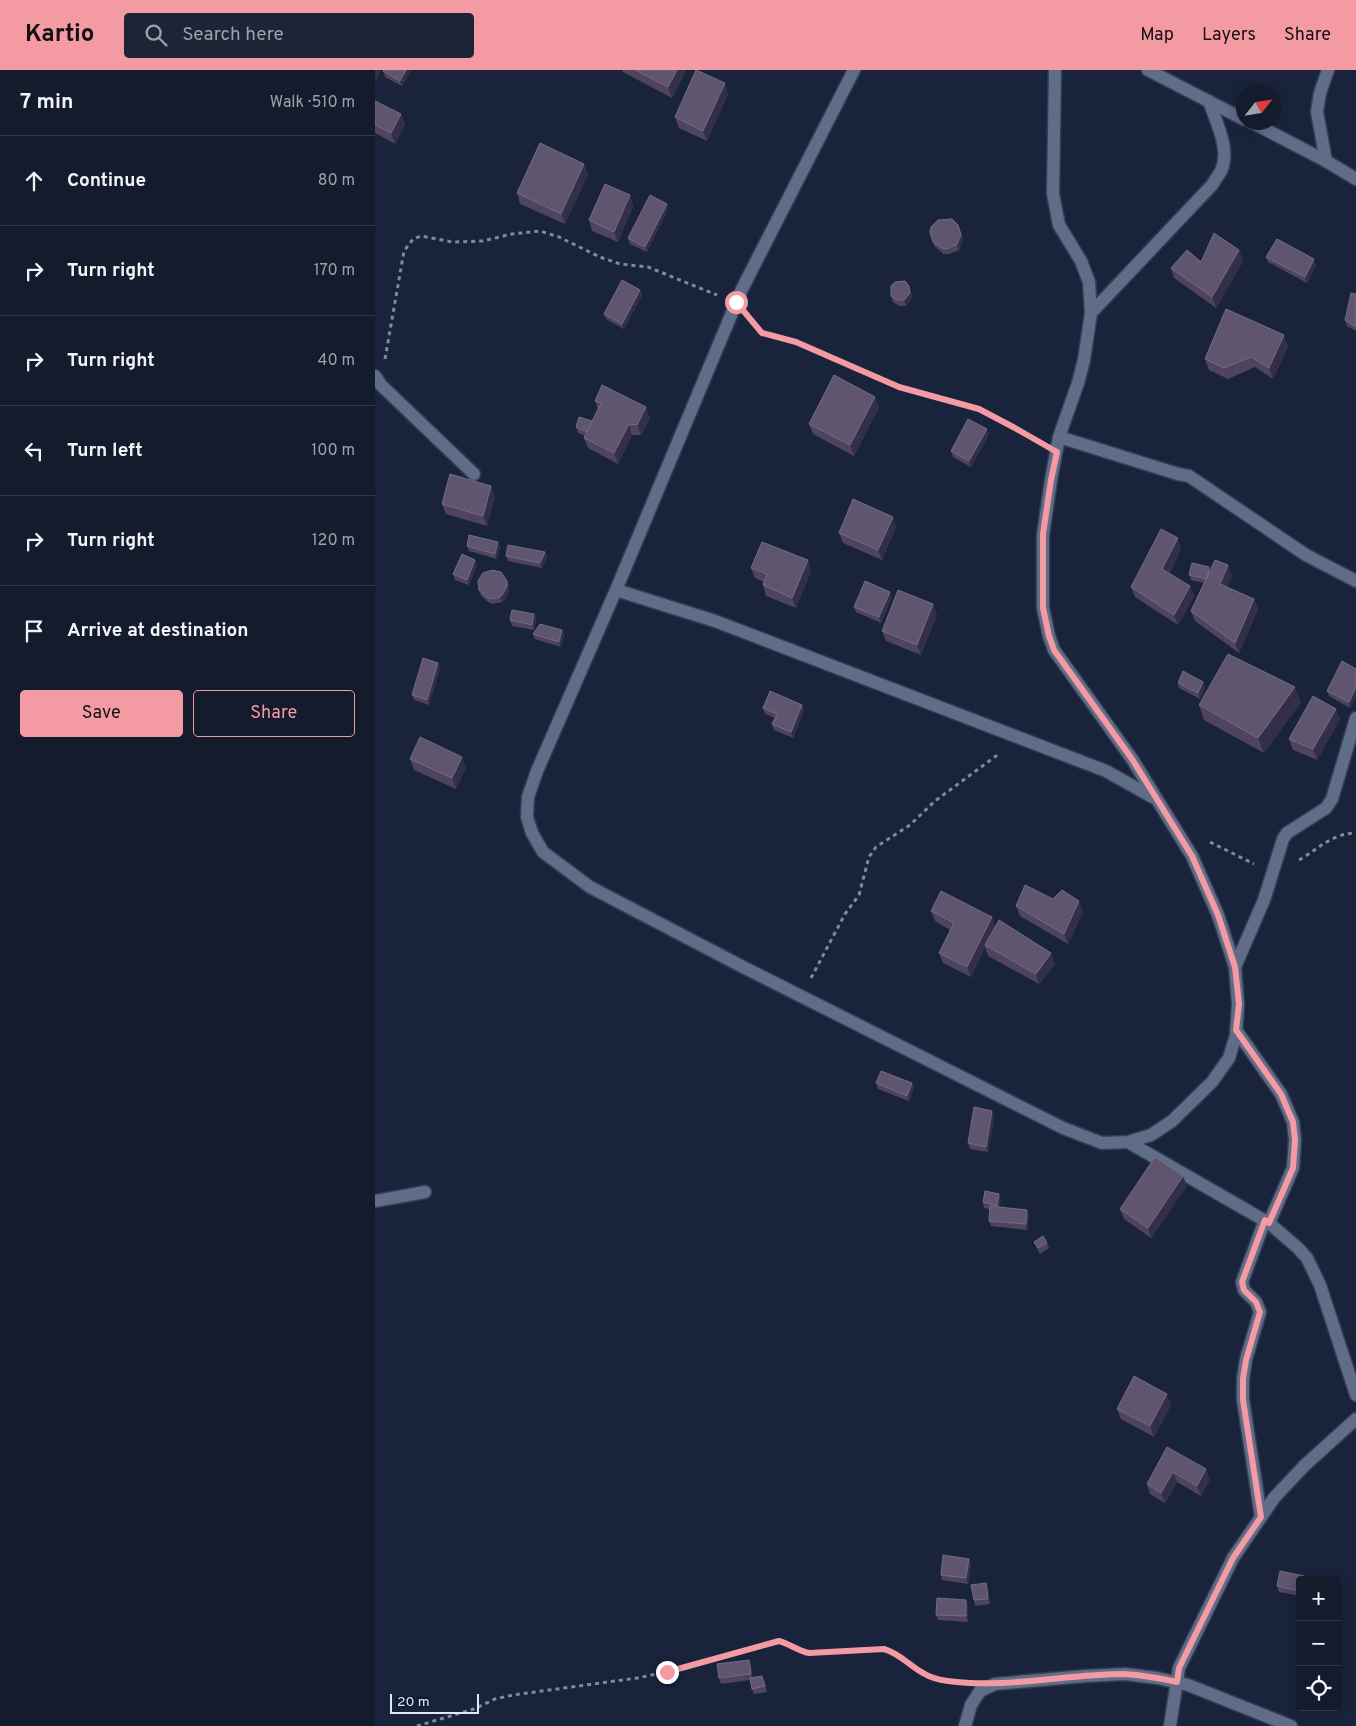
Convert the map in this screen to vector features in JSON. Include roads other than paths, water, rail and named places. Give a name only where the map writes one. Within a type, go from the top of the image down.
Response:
[{"type":"street","points":[[855,70],[736,302],[531,788],[528,797],[527,817],[532,833],[543,852],[590,887],[801,997],[1063,1128],[1102,1143],[1128,1142],[1151,1136],[1173,1121],[1212,1082],[1229,1058],[1236,1030],[1239,1004],[1235,967],[1218,915],[1192,856],[1132,759],[1054,650],[1043,608],[1043,534],[1051,480],[1059,437],[1082,368],[1091,313],[1089,282],[1086,272],[1059,226],[1055,214],[1053,194],[1055,70]]},
{"type":"street","points":[[1148,70],[1236,116]]},
{"type":"street","points":[[1326,161],[1317,112],[1320,93],[1328,70]]},
{"type":"street","points":[[1091,313],[1212,185],[1221,170],[1224,155],[1222,139],[1209,102]]},
{"type":"street","points":[[1266,130],[1356,179]]},
{"type":"street","points":[[378,380],[474,474]]},
{"type":"street","points":[[1059,437],[1189,476],[1306,556],[1356,581]]},
{"type":"street","points":[[616,590],[715,622],[1021,738],[1106,771],[1158,800]]},
{"type":"street","points":[[1235,967],[1263,900],[1287,833],[1326,808],[1332,799],[1356,718]]},
{"type":"street","points":[[1236,1030],[1281,1094],[1293,1122],[1295,1140],[1293,1168],[1267,1222],[1242,1282],[1244,1290],[1256,1302],[1260,1312],[1246,1360],[1243,1379],[1243,1400],[1261,1517]]},
{"type":"street","points":[[1128,1142],[1267,1222],[1298,1248],[1307,1258],[1320,1285],[1356,1395]]},
{"type":"street","points":[[375,1201],[425,1192]]},
{"type":"street","points":[[1170,1726],[1179,1668],[1233,1558],[1275,1498],[1305,1466],[1356,1419]]},
{"type":"street","points":[[965,1726],[971,1705],[980,1691],[995,1684],[1125,1674],[1157,1678],[1188,1685],[1291,1726]]}]
